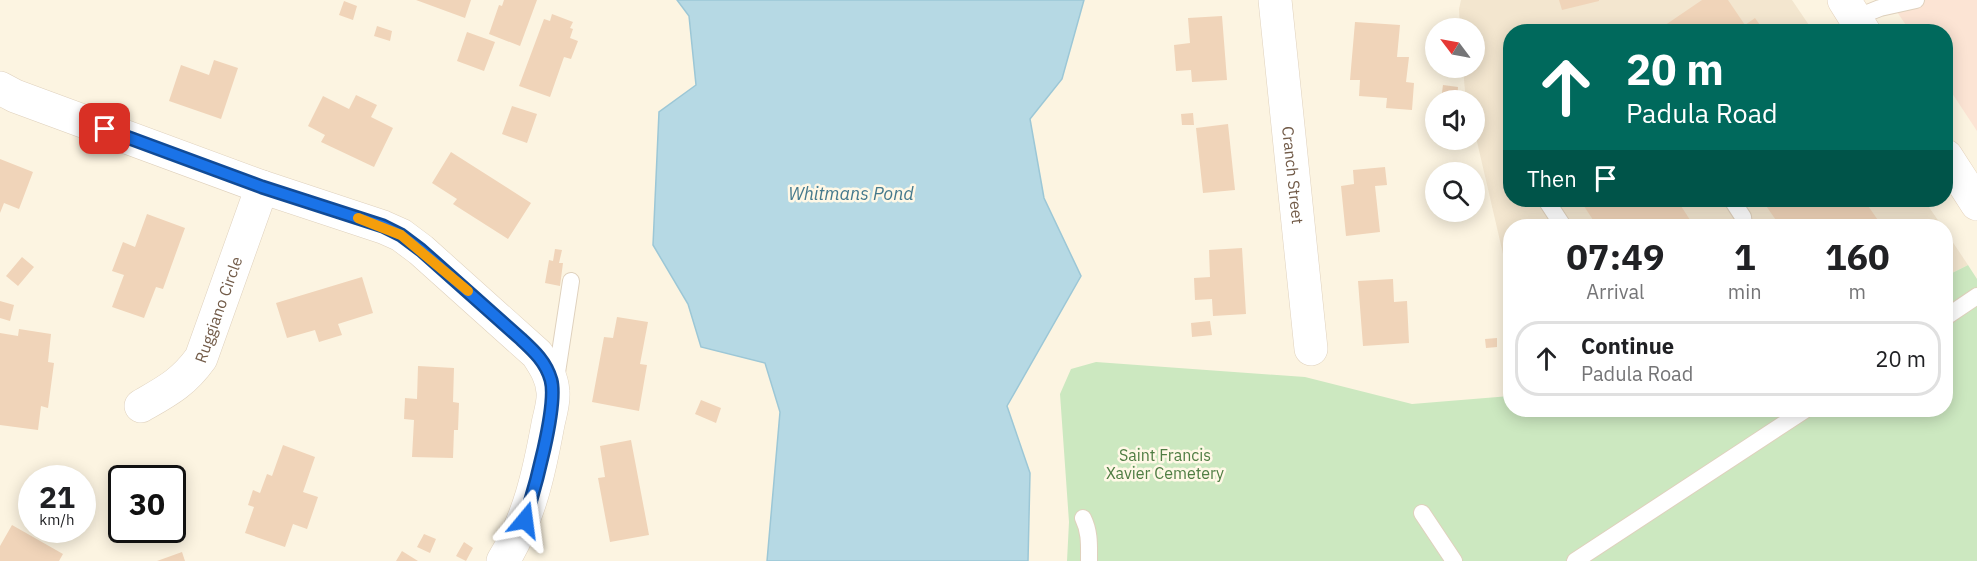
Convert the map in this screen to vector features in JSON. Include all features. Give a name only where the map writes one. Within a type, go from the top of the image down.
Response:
[{"type":"street","name":"Cranch Street","points":[[1275,0],[1311,349]]},
{"type":"street","points":[[0,88],[15,96],[262,187],[383,226],[401,235],[430,257],[537,354],[546,366],[553,394],[546,436],[525,520],[503,561]]},
{"type":"street","points":[[1953,167],[1977,204]]},
{"type":"street","name":"Ruggiano Circle","points":[[141,406],[170,389],[189,374],[201,358],[262,187]]},
{"type":"lane","points":[[1854,17],[1880,8],[1917,0]]},
{"type":"lane","points":[[553,394],[571,280]]},
{"type":"lane","points":[[1953,312],[1977,296]]},
{"type":"lane","points":[[1575,561],[1794,417]]},
{"type":"lane","points":[[1422,513],[1454,561]]},
{"type":"lane","points":[[1083,518],[1089,535],[1089,561]]},
{"type":"shaded area","points":[[1461,0],[1792,0],[1808,24],[1503,24],[1503,207],[1929,207],[1937,219],[1503,219],[1503,254],[1485,176],[1485,162],[1482,162],[1479,150],[1485,150],[1485,90],[1465,90],[1464,78],[1485,78],[1485,18],[1459,18]]},
{"type":"shaded area","points":[[1889,0],[1977,0],[1977,131],[1953,95],[1953,24],[1905,24]]},
{"type":"shaded area","points":[[1953,242],[1968,265],[1953,272]]},
{"type":"green space","name":"Saint Francis Xavier Cemetery","points":[[1968,265],[1977,279],[1977,561],[1067,561],[1069,522],[1060,394],[1071,369],[1096,362],[1305,377],[1412,404],[1503,397],[1503,417],[1953,417],[1953,272]]},
{"type":"water","name":"Whitmans Pond","points":[[677,0],[1084,0],[1062,79],[1030,119],[1044,198],[1081,276],[1007,406],[1030,473],[1028,561],[767,561],[780,412],[765,363],[701,347],[688,304],[653,245],[659,112],[696,85],[689,16]]},
{"type":"building","points":[[416,0],[471,0],[465,18]]},
{"type":"building","points":[[504,0],[537,0],[520,46],[489,34],[499,5],[502,6]]},
{"type":"building","points":[[1559,0],[1599,0],[1599,1],[1562,10]]},
{"type":"building","points":[[1702,0],[1728,0],[1744,24],[1667,24]]},
{"type":"building","points":[[344,1],[357,6],[353,20],[339,15]]},
{"type":"building","points":[[552,14],[573,22],[570,28],[573,29],[570,38],[578,41],[571,59],[564,57],[550,97],[519,86],[544,19],[550,21]]},
{"type":"building","points":[[1222,16],[1227,80],[1192,82],[1191,70],[1176,71],[1174,45],[1190,43],[1188,18]]},
{"type":"building","points":[[1755,18],[1759,24],[1746,24]]},
{"type":"building","points":[[1355,22],[1400,25],[1397,57],[1409,57],[1406,82],[1414,83],[1412,110],[1386,108],[1387,98],[1359,96],[1360,80],[1350,80]]},
{"type":"building","points":[[377,26],[392,31],[390,41],[374,36]]},
{"type":"building","points":[[467,32],[495,42],[484,71],[457,61]]},
{"type":"building","points":[[214,60],[238,68],[221,119],[169,101],[181,65],[209,75]]},
{"type":"building","points":[[1443,85],[1458,87],[1458,90],[1442,90]]},
{"type":"building","points":[[356,95],[377,105],[371,117],[393,128],[374,167],[321,142],[325,135],[308,126],[323,96],[349,109]]},
{"type":"building","points":[[512,106],[537,114],[527,143],[502,134]]},
{"type":"building","points":[[1193,113],[1194,125],[1182,125],[1181,114]]},
{"type":"building","points":[[1228,124],[1235,190],[1203,193],[1196,128]]},
{"type":"building","points":[[451,152],[531,203],[508,239],[453,204],[457,199],[432,183]]},
{"type":"building","points":[[0,159],[33,172],[19,209],[4,203],[0,213]]},
{"type":"building","points":[[1385,167],[1387,185],[1375,186],[1380,232],[1346,236],[1341,186],[1354,184],[1353,170]]},
{"type":"building","points":[[1585,207],[1682,207],[1689,219],[1592,219]]},
{"type":"building","points":[[1767,207],[1869,207],[1877,219],[1775,219]]},
{"type":"building","points":[[147,214],[185,228],[163,289],[156,287],[144,318],[112,307],[124,275],[112,271],[123,242],[135,247]]},
{"type":"building","points":[[1242,248],[1246,314],[1213,316],[1212,299],[1195,300],[1194,278],[1210,277],[1209,250]]},
{"type":"building","points":[[555,249],[562,250],[559,263],[563,263],[560,286],[545,283],[549,260],[553,261]]},
{"type":"building","points":[[22,257],[34,267],[18,286],[6,276]]},
{"type":"building","points":[[362,277],[373,313],[338,324],[342,335],[319,342],[315,330],[287,338],[276,303]]},
{"type":"building","points":[[1393,279],[1394,302],[1407,301],[1409,343],[1363,346],[1358,281]]},
{"type":"building","points":[[0,301],[14,305],[10,321],[0,318]]},
{"type":"building","points":[[617,317],[648,322],[640,364],[647,365],[639,411],[592,402],[604,337],[613,338]]},
{"type":"building","points":[[1210,321],[1212,335],[1192,337],[1191,323]]},
{"type":"building","points":[[19,329],[51,334],[48,362],[54,363],[48,408],[41,406],[38,430],[0,425],[0,333],[18,336]]},
{"type":"building","points":[[1497,338],[1497,347],[1486,348],[1485,339]]},
{"type":"building","points":[[418,366],[454,368],[453,402],[459,403],[458,430],[454,430],[453,458],[412,457],[414,420],[404,419],[405,398],[417,399]]},
{"type":"building","points":[[701,400],[721,408],[716,423],[695,414]]},
{"type":"building","points":[[631,440],[649,535],[610,542],[598,478],[605,477],[600,446]]},
{"type":"building","points":[[283,445],[315,457],[303,492],[318,497],[307,529],[293,524],[285,547],[245,533],[254,507],[248,505],[253,490],[260,493],[267,474],[272,476]]},
{"type":"building","points":[[12,525],[18,528],[18,543],[44,543],[63,554],[59,561],[0,561],[0,546]]},
{"type":"building","points":[[424,534],[436,539],[430,553],[417,547]]},
{"type":"building","points":[[464,542],[473,548],[466,561],[456,556]]},
{"type":"building","points":[[402,551],[418,561],[396,561]]},
{"type":"building","points":[[182,552],[185,561],[157,561]]},
{"type":"slow traffic","points":[[358,218],[401,235],[468,291]]},
{"type":"route","points":[[105,129],[262,187],[383,226],[401,235],[521,339],[546,366],[553,394],[546,436],[525,520]]}]
